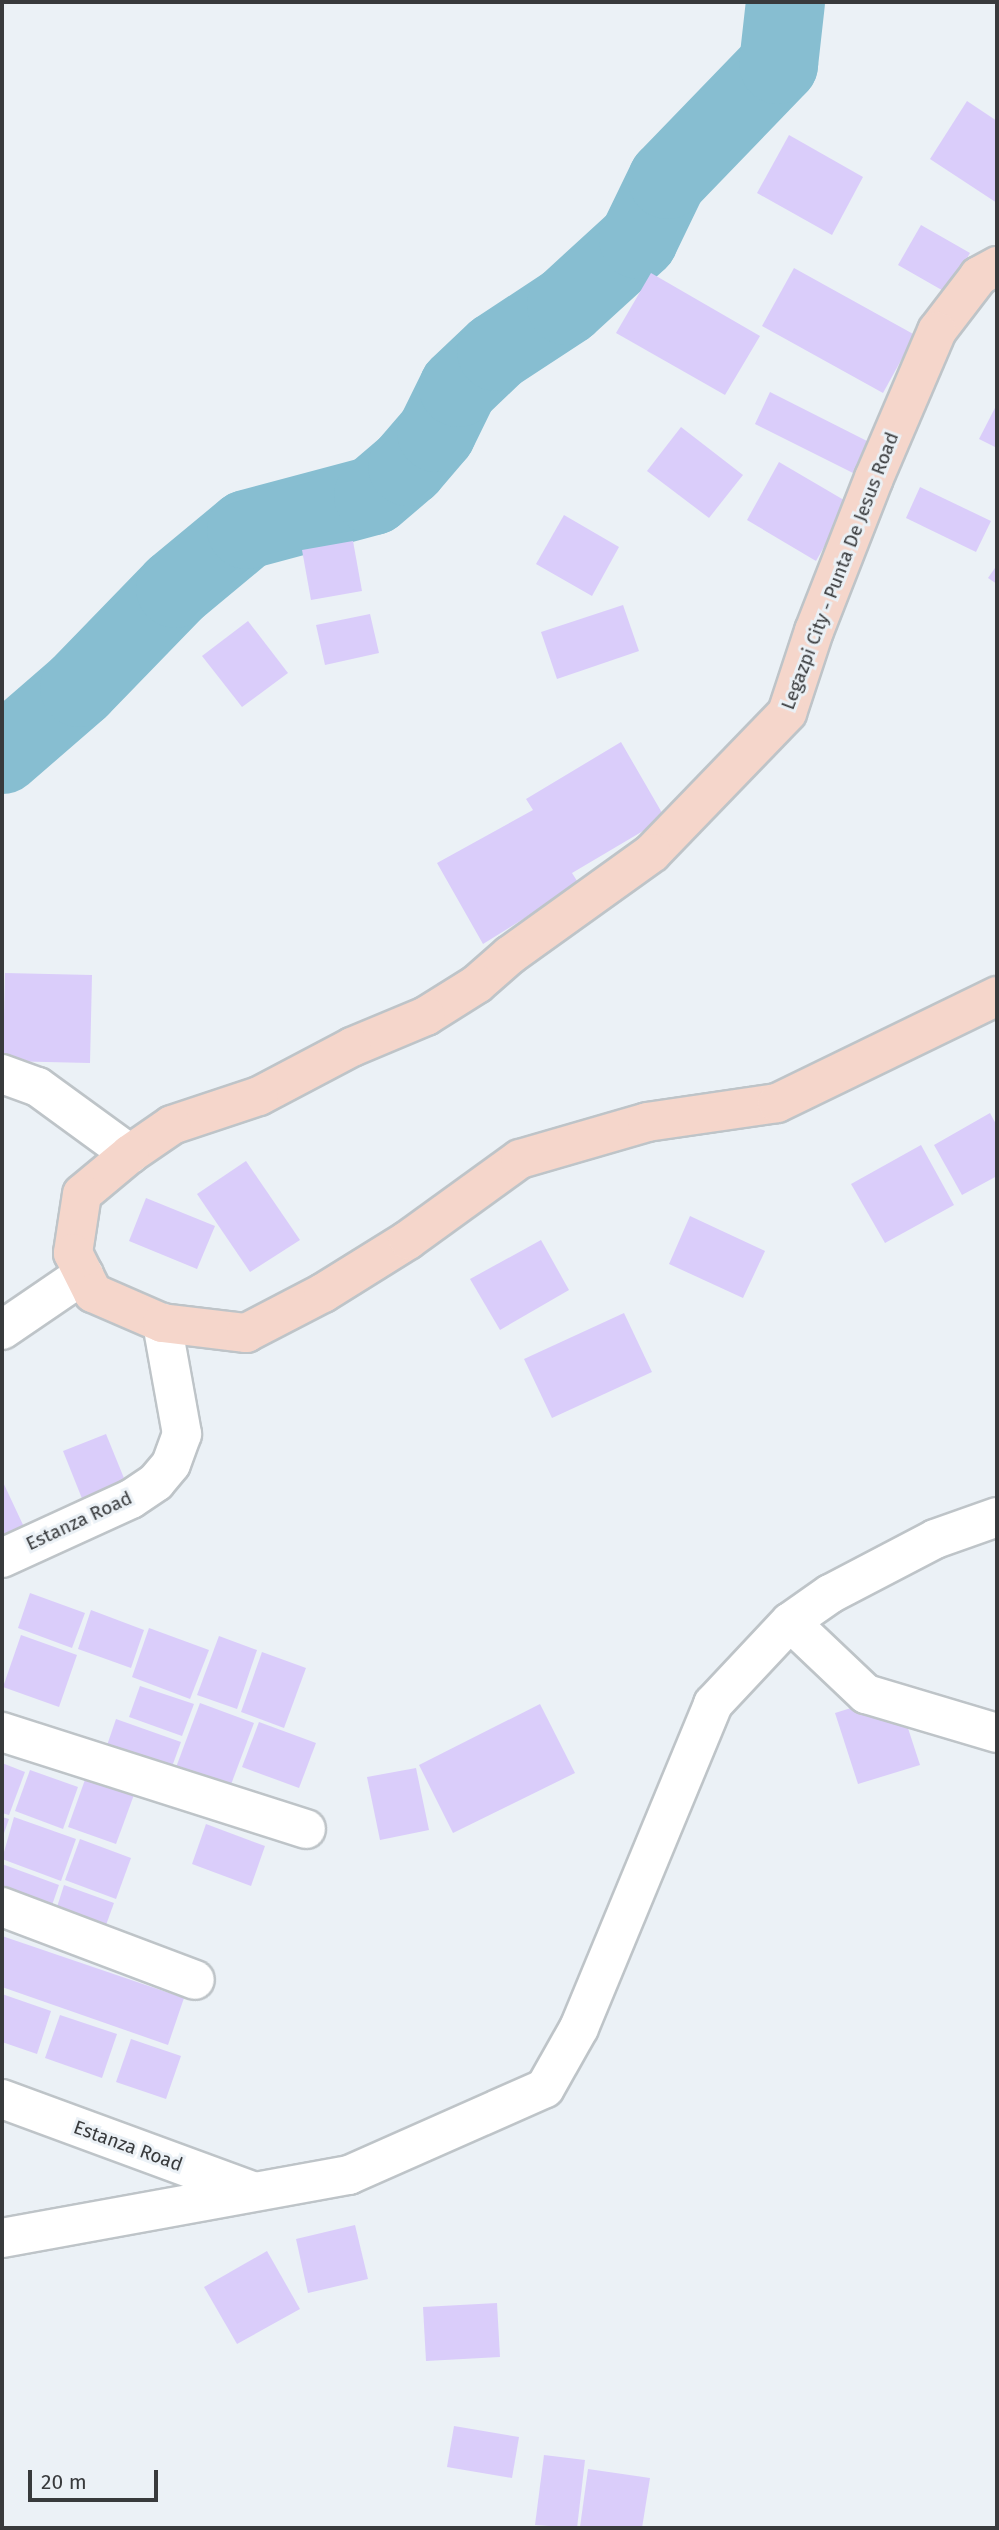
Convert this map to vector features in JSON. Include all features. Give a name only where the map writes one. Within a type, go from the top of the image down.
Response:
[{"type":"main road","name":"Legazpi City - Punta De Jesus Road","points":[[997,265],[979,276],[937,331],[869,491],[814,631],[786,713],[652,853],[510,955],[477,984],[426,1016],[352,1047],[259,1096],[172,1125],[130,1154],[82,1194],[73,1252],[93,1293],[162,1323],[246,1333],[323,1293],[408,1240],[520,1159],[647,1122],[777,1103],[997,996]]},
{"type":"street","points":[[2,1074],[38,1087],[130,1154]]},
{"type":"street","points":[[2,1330],[84,1274]]},
{"type":"street","name":"Estanza Road","points":[[2,1558],[131,1499],[156,1482],[171,1464],[182,1434],[162,1323]]},
{"type":"street","points":[[2,2238],[349,2175],[545,2088],[579,2028],[713,1704],[790,1622],[830,1594],[923,1545],[997,1517]]},
{"type":"street","points":[[790,1622],[866,1694],[997,1733]]},
{"type":"street","points":[[2,1732],[306,1829]]},
{"type":"street","points":[[2,1907],[195,1980]]},
{"type":"street","name":"Estanza Road","points":[[2,2099],[254,2192]]},
{"type":"building","points":[[967,101],[997,121],[997,203],[930,159]]},
{"type":"building","points":[[789,135],[863,177],[832,235],[757,193]]},
{"type":"building","points":[[921,225],[970,253],[947,293],[898,265]]},
{"type":"building","points":[[794,268],[915,335],[883,393],[762,326]]},
{"type":"building","points":[[651,273],[760,336],[725,395],[616,333]]},
{"type":"building","points":[[770,392],[871,443],[855,474],[755,424]]},
{"type":"building","points":[[997,404],[997,448],[979,439]]},
{"type":"building","points":[[681,427],[743,475],[709,518],[647,471]]},
{"type":"building","points":[[779,462],[849,503],[816,561],[747,520]]},
{"type":"building","points":[[920,487],[991,521],[976,552],[906,518]]},
{"type":"building","points":[[564,515],[619,547],[592,596],[536,564]]},
{"type":"building","points":[[353,541],[362,591],[311,600],[302,550]]},
{"type":"building","points":[[997,565],[997,584],[988,578]]},
{"type":"building","points":[[623,605],[639,651],[557,679],[541,632]]},
{"type":"building","points":[[370,614],[379,653],[325,665],[316,625]]},
{"type":"building","points":[[248,621],[288,673],[242,707],[202,656]]},
{"type":"building","points":[[621,742],[665,818],[572,873],[579,884],[483,944],[437,863],[533,810],[526,799]]},
{"type":"building","points":[[5,973],[92,975],[90,1063],[3,1061]]},
{"type":"building","points":[[990,1113],[997,1126],[997,1176],[962,1195],[934,1145]]},
{"type":"building","points":[[921,1145],[954,1205],[885,1243],[851,1184]]},
{"type":"building","points":[[246,1161],[300,1240],[250,1272],[197,1194]]},
{"type":"building","points":[[146,1198],[215,1226],[197,1269],[129,1241]]},
{"type":"building","points":[[690,1216],[765,1251],[743,1298],[669,1264]]},
{"type":"building","points":[[541,1240],[569,1290],[500,1330],[470,1279]]},
{"type":"building","points":[[624,1313],[652,1372],[552,1418],[524,1359]]},
{"type":"building","points":[[106,1434],[128,1488],[85,1506],[63,1451]]},
{"type":"building","points":[[2,1480],[24,1527],[2,1537]]},
{"type":"building","points":[[30,1593],[85,1613],[72,1648],[18,1628]]},
{"type":"building","points":[[91,1610],[144,1630],[131,1668],[78,1649]]},
{"type":"building","points":[[149,1628],[209,1650],[190,1699],[132,1677]]},
{"type":"building","points":[[21,1635],[77,1655],[59,1707],[3,1687]]},
{"type":"building","points":[[219,1636],[257,1650],[237,1709],[197,1695]]},
{"type":"building","points":[[262,1652],[306,1668],[284,1728],[241,1712]]},
{"type":"building","points":[[140,1686],[194,1704],[182,1736],[129,1717]]},
{"type":"building","points":[[200,1703],[254,1723],[229,1790],[175,1770]]},
{"type":"building","points":[[867,1703],[906,1722],[920,1765],[858,1784],[835,1713]]},
{"type":"building","points":[[540,1704],[575,1773],[453,1833],[419,1765]]},
{"type":"building","points":[[116,1719],[181,1742],[166,1783],[102,1760]]},
{"type":"building","points":[[259,1722],[316,1743],[299,1788],[242,1767]]},
{"type":"building","points":[[2,1763],[25,1772],[9,1815],[2,1813]]},
{"type":"building","points":[[91,1763],[139,1781],[116,1844],[68,1827]]},
{"type":"building","points":[[416,1768],[429,1830],[380,1840],[367,1777]]},
{"type":"building","points":[[30,1770],[78,1787],[63,1829],[15,1811]]},
{"type":"building","points":[[2,1817],[9,1819],[2,1839]]},
{"type":"building","points":[[14,1817],[76,1839],[61,1881],[2,1859]]},
{"type":"building","points":[[206,1824],[265,1846],[251,1886],[192,1864]]},
{"type":"building","points":[[80,1839],[131,1858],[116,1899],[65,1880]]},
{"type":"building","points":[[2,1864],[59,1885],[51,1908],[2,1890]]},
{"type":"building","points":[[64,1885],[114,1903],[106,1925],[57,1907]]},
{"type":"building","points":[[2,1936],[184,1998],[168,2045],[2,1987]]},
{"type":"building","points":[[2,1994],[51,2011],[37,2054],[2,2042]]},
{"type":"building","points":[[60,2015],[117,2034],[102,2078],[45,2058]]},
{"type":"building","points":[[131,2039],[181,2056],[166,2099],[116,2082]]},
{"type":"building","points":[[355,2225],[368,2279],[308,2293],[296,2239]]},
{"type":"building","points":[[267,2251],[300,2309],[237,2344],[204,2287]]},
{"type":"building","points":[[497,2303],[500,2357],[426,2361],[423,2307]]},
{"type":"building","points":[[454,2426],[519,2437],[512,2478],[447,2467]]},
{"type":"building","points":[[544,2455],[585,2460],[577,2528],[535,2525]]},
{"type":"building","points":[[588,2469],[650,2478],[642,2528],[580,2527]]},
{"type":"waterway","points":[[2,754],[79,687],[175,588],[246,529],[373,495],[407,466],[436,432],[458,387],[496,351],[566,305],[638,239],[667,179],[778,64],[785,2]]}]
